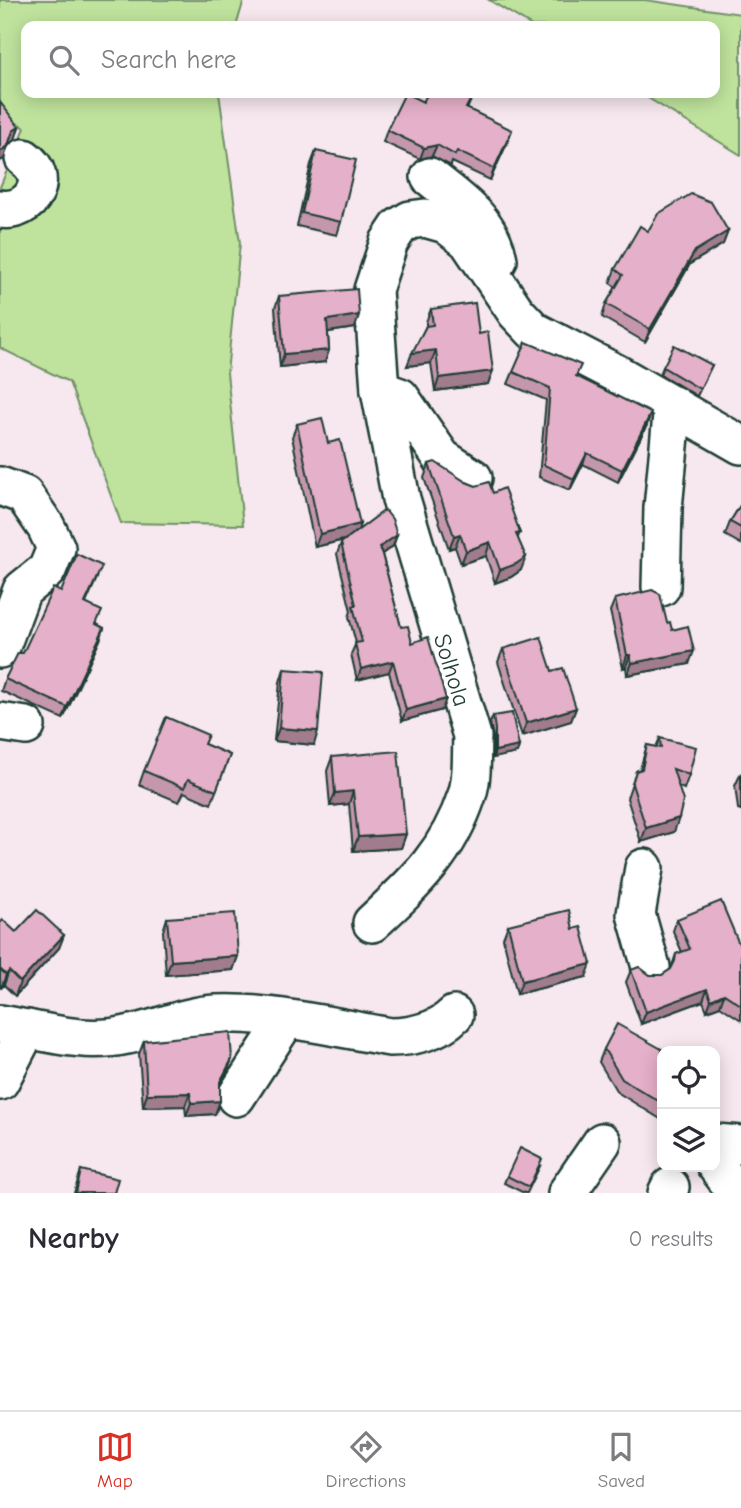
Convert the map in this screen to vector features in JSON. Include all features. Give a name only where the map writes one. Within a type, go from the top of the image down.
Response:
[{"type":"lane","points":[[0,209],[8,211],[22,208],[35,191],[34,170],[24,158]]},
{"type":"lane","name":"Solhola","points":[[429,177],[477,214],[496,251],[508,299]]},
{"type":"lane","name":"Solhola","points":[[372,923],[416,883],[449,837],[468,793],[472,736],[401,499],[380,390],[373,290],[388,242],[399,227],[410,220],[425,218],[446,224],[468,241],[516,312],[534,331],[673,405],[741,445]]},
{"type":"lane","points":[[380,390],[400,397],[442,458],[473,478]]},
{"type":"lane","points":[[661,587],[663,508],[673,405]]},
{"type":"lane","points":[[0,486],[24,495],[46,527],[56,548],[47,570],[22,590],[0,649]]},
{"type":"lane","points":[[643,867],[636,914],[651,967]]},
{"type":"lane","points":[[0,1081],[7,1022],[69,1038],[90,1040],[140,1032],[214,1014],[286,1020],[390,1037],[407,1037],[439,1026],[454,1015]]},
{"type":"lane","points":[[236,1097],[286,1020]]},
{"type":"lane","points":[[567,1193],[602,1142]]},
{"type":"lane","points":[[720,1143],[741,1145]]},
{"type":"lane","points":[[720,1171],[737,1193]]},
{"type":"green space","points":[[0,0],[244,0],[238,21],[21,21],[21,98],[220,98],[240,243],[227,373],[243,525],[121,523],[69,382],[0,348],[0,187],[25,128],[0,112]]},
{"type":"green space","points":[[489,0],[645,0],[741,14],[741,155],[648,98],[720,98],[720,21],[524,21]]},
{"type":"building","points":[[403,98],[415,98],[423,102],[425,98],[471,98],[466,108],[512,130],[494,169],[457,151],[455,155],[437,145],[424,148],[387,130]]},
{"type":"building","points":[[0,102],[19,127],[13,131],[8,145],[0,152]]},
{"type":"building","points":[[316,151],[356,160],[341,222],[302,213]]},
{"type":"building","points":[[691,194],[711,202],[728,231],[695,251],[650,329],[606,304],[623,275],[615,269],[640,226],[648,231],[658,214]]},
{"type":"building","points":[[357,289],[359,315],[327,320],[329,350],[284,354],[279,296]]},
{"type":"building","points":[[475,303],[479,334],[488,332],[493,371],[439,378],[436,350],[412,353],[426,326],[433,325],[431,309]]},
{"type":"building","points":[[526,342],[581,365],[576,376],[651,413],[622,470],[587,453],[574,479],[544,465],[550,388],[513,372]]},
{"type":"building","points":[[674,345],[712,365],[700,389],[663,367]]},
{"type":"building","points":[[322,418],[328,443],[340,440],[360,524],[320,534],[297,424]]},
{"type":"building","points":[[435,462],[476,486],[489,482],[493,493],[504,488],[520,533],[516,534],[526,557],[500,570],[490,542],[466,551],[460,534],[454,536],[429,464]]},
{"type":"building","points":[[741,504],[741,528],[730,522]]},
{"type":"building","points":[[385,510],[392,519],[397,535],[380,547],[401,627],[408,626],[412,643],[428,637],[446,699],[406,710],[393,661],[361,669],[355,643],[362,642],[341,543]]},
{"type":"building","points":[[77,554],[102,566],[85,603],[102,611],[96,624],[104,628],[67,707],[5,679],[18,653],[23,653],[53,588],[61,592]]},
{"type":"building","points":[[652,590],[660,594],[667,623],[670,622],[672,630],[688,626],[694,651],[632,663],[630,655],[627,655],[615,599]]},
{"type":"building","points":[[541,637],[552,671],[563,668],[576,708],[526,723],[503,649]]},
{"type":"building","points":[[284,669],[323,672],[318,731],[279,728]]},
{"type":"building","points":[[512,713],[519,746],[495,751],[493,716]]},
{"type":"building","points":[[166,717],[208,735],[204,744],[230,755],[216,791],[188,779],[184,788],[144,771]]},
{"type":"building","points":[[660,738],[696,747],[689,775],[673,769],[683,801],[679,818],[646,828],[632,784],[636,771],[642,769],[647,745],[661,748]]},
{"type":"building","points":[[398,751],[406,834],[358,837],[353,791],[335,793],[332,757]]},
{"type":"building","points":[[721,901],[739,944],[741,943],[741,1005],[724,994],[711,1000],[707,989],[646,1012],[631,970],[639,967],[650,975],[662,975],[671,969],[676,954],[690,949],[677,919]]},
{"type":"building","points":[[37,910],[64,935],[20,982],[9,971],[6,975],[0,969],[0,923],[3,920],[16,932]]},
{"type":"building","points":[[569,910],[573,929],[581,927],[591,964],[522,981],[508,925]]},
{"type":"building","points":[[235,913],[238,956],[171,961],[167,918]]},
{"type":"building","points":[[617,1024],[657,1046],[657,1100],[622,1079],[604,1049]]},
{"type":"building","points":[[230,1032],[232,1059],[220,1082],[220,1101],[191,1103],[190,1093],[147,1094],[144,1041]]},
{"type":"building","points":[[520,1148],[542,1159],[529,1187],[507,1176]]},
{"type":"building","points":[[81,1170],[118,1179],[114,1193],[76,1193]]}]
